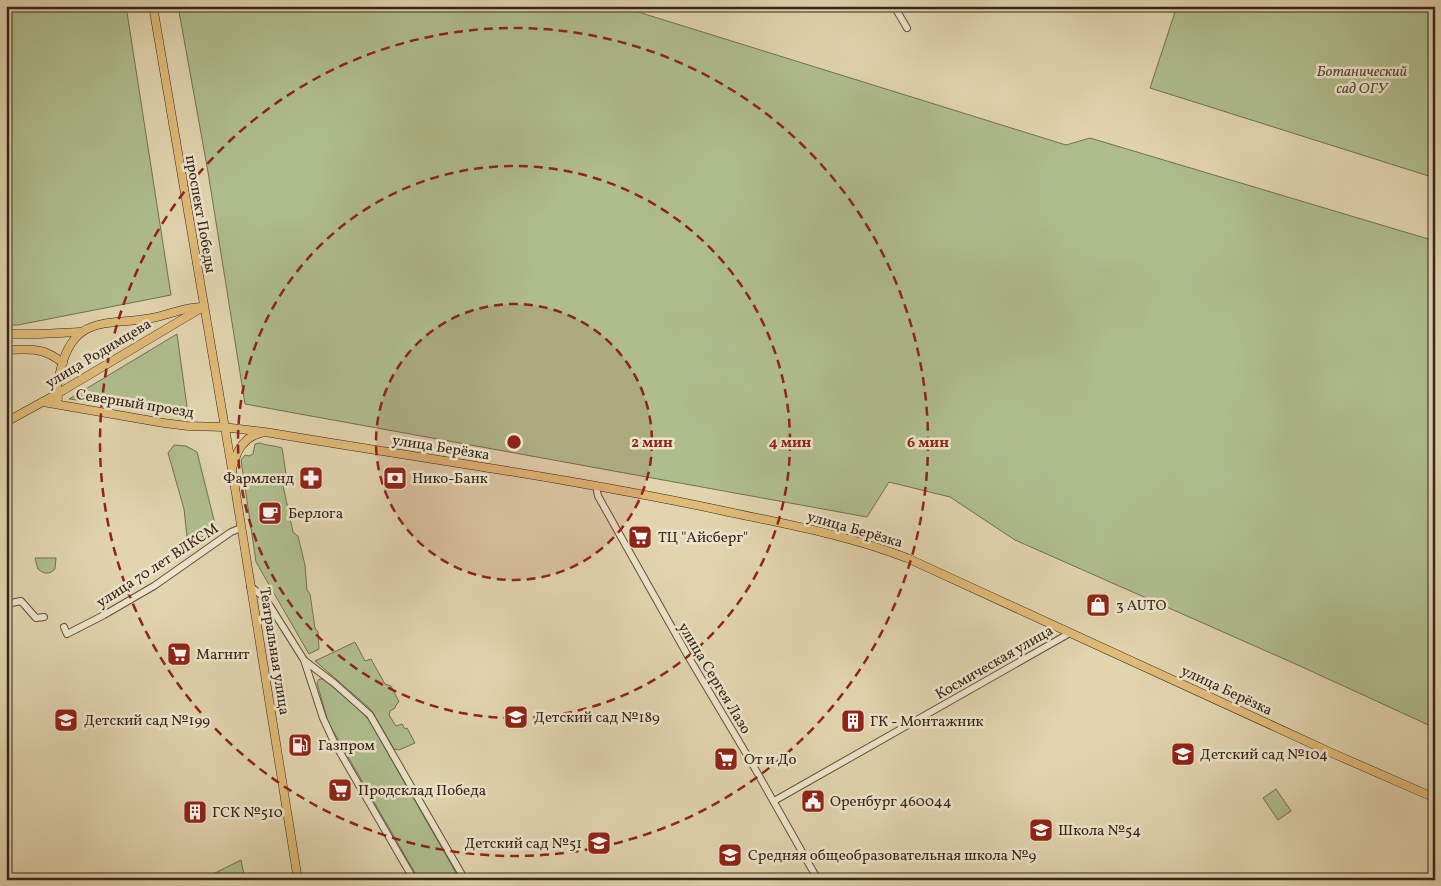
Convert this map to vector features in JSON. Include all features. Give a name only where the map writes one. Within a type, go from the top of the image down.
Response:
[{"type":"main road","name":"проспект Победы","points":[[153,6],[223,427]]},
{"type":"main road","points":[[6,334],[80,332],[91,326],[105,323],[143,320],[191,307],[203,307]]},
{"type":"main road","name":"улица Родимцева","points":[[6,422],[57,394],[203,307]]},
{"type":"main road","points":[[61,405],[57,394],[62,363],[70,346],[80,332]]},
{"type":"main road","points":[[6,350],[40,350],[51,354],[62,363]]},
{"type":"main road","name":"Северный проезд","points":[[43,402],[164,423],[223,427]]},
{"type":"main road","name":"улица Берёзка","points":[[223,427],[265,432],[596,486],[750,516],[881,548],[1435,798]]},
{"type":"main road","name":"Театральная улица","points":[[223,427],[232,469],[298,880]]},
{"type":"main road","points":[[232,469],[235,454],[244,442],[254,435],[265,432]]},
{"type":"street","points":[[894,6],[907,28]]},
{"type":"street","name":"улица Сергея Лазо","points":[[596,486],[598,496],[652,594],[774,801],[818,880]]},
{"type":"street","name":"улица 70 лет ВЛКСМ","points":[[64,627],[67,634],[104,616],[154,586],[231,532],[241,528]]},
{"type":"street","points":[[250,586],[270,606],[304,660],[323,718],[334,742],[414,880]]},
{"type":"street","points":[[6,604],[21,601],[36,618],[44,617]]},
{"type":"street","name":"Космическая улица","points":[[774,801],[1070,633]]},
{"type":"street","points":[[304,660],[334,683],[370,715],[465,880]]},
{"type":"green space","points":[[6,6],[126,6],[171,295],[18,325],[6,325]]},
{"type":"green space","points":[[178,6],[619,6],[1066,145],[1090,138],[1435,241],[1435,728],[1015,540],[950,497],[889,482],[867,517],[245,404],[208,172]]},
{"type":"green space","name":"Ботанический сад ОГУ","points":[[1177,6],[1435,6],[1435,178],[1150,88]]},
{"type":"green space","points":[[177,334],[188,414],[69,399]]},
{"type":"green space","points":[[260,443],[282,448],[286,474],[282,481],[293,532],[298,536],[305,565],[307,590],[310,594],[315,628],[318,632],[319,649],[309,654],[256,562],[241,460],[245,455],[253,454],[255,444]]},
{"type":"green space","points":[[174,445],[186,446],[197,452],[216,528],[188,546],[184,509],[168,453]]},
{"type":"green space","points":[[35,558],[56,558],[55,569],[49,573],[42,572],[38,569]]},
{"type":"green space","points":[[355,642],[365,661],[371,659],[385,684],[391,686],[399,702],[390,711],[389,715],[396,726],[402,724],[405,729],[407,728],[415,743],[399,750],[394,749],[372,711],[315,661]]},
{"type":"green space","points":[[319,679],[323,679],[358,708],[369,720],[460,880],[419,880],[328,722],[317,683]]},
{"type":"green space","points":[[1276,789],[1291,811],[1278,820],[1263,798]]},
{"type":"green space","points":[[241,860],[245,880],[201,880]]},
{"type":"place","name":"Фармленд","points":[[311,478]]},
{"type":"place","name":"Нико-Банк","points":[[395,478]]},
{"type":"place","name":"Берлога","points":[[270,513]]},
{"type":"place","name":"ТЦ \"Айсберг\"","points":[[640,537]]},
{"type":"place","name":"3 AUTO","points":[[1098,605]]},
{"type":"place","name":"Магнит","points":[[179,654]]},
{"type":"place","name":"Детский сад №189","points":[[516,717]]},
{"type":"place","name":"Детский сад №199","points":[[66,720]]},
{"type":"place","name":"ГК - Монтажник","points":[[853,721]]},
{"type":"place","name":"Газпром","points":[[300,745]]},
{"type":"place","name":"Детский сад №104","points":[[1183,754]]},
{"type":"place","name":"От и До","points":[[726,759]]},
{"type":"place","name":"Продсклад Победа","points":[[340,790]]},
{"type":"place","name":"Оренбург 460044","points":[[813,801]]},
{"type":"place","name":"ГСК №510","points":[[195,812]]},
{"type":"place","name":"Школа №54","points":[[1041,830]]},
{"type":"place","name":"Детский сад №51","points":[[599,843]]},
{"type":"place","name":"Средняя общеобразовательная школа №9","points":[[730,855]]}]
